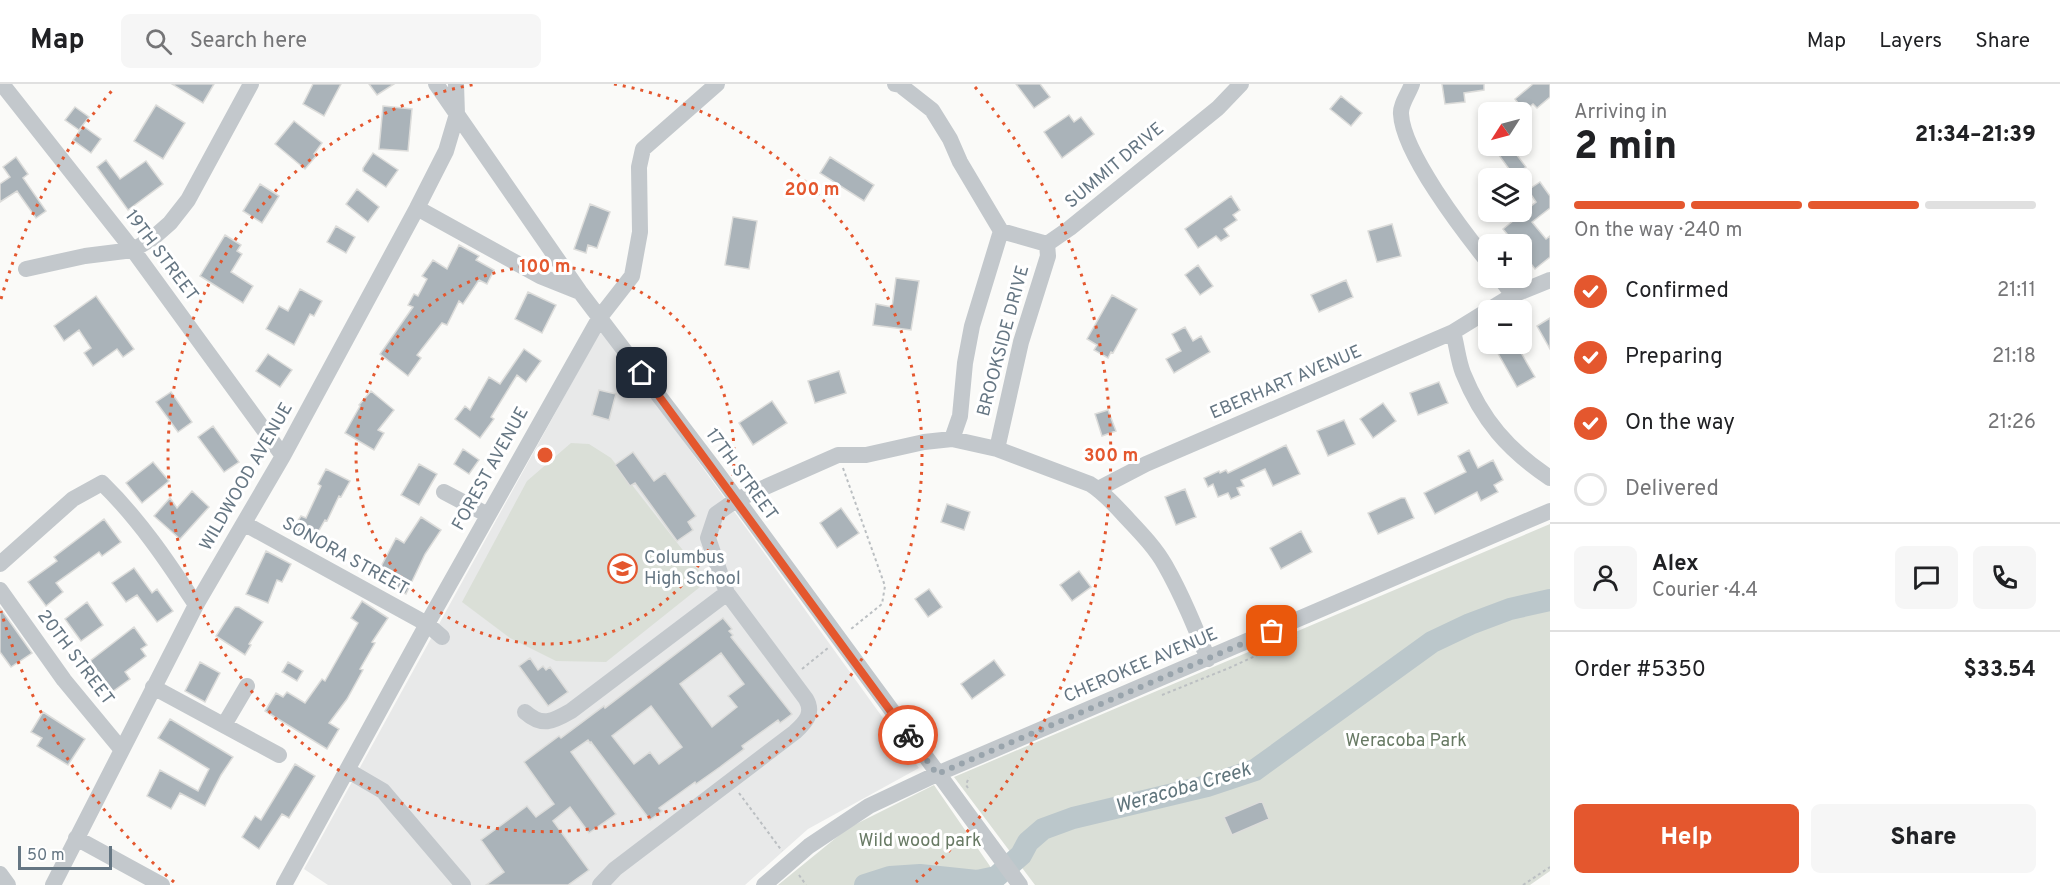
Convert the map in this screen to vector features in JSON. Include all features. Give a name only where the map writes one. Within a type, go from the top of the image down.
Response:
[{"type":"street","name":"19TH STREET","points":[[2,84],[133,250],[283,456]]},
{"type":"street","points":[[26,269],[84,256],[133,250],[153,238],[171,223],[188,200],[251,84]]},
{"type":"street","name":"17TH STREET","points":[[436,84],[580,292],[1018,882]]},
{"type":"street","name":"WILDWOOD AVENUE","points":[[53,885],[196,605],[283,456],[446,151],[457,114],[456,84]]},
{"type":"street","name":"FOREST AVENUE","points":[[284,885],[427,624],[600,317],[632,276],[640,232],[639,167],[643,149],[717,84]]},
{"type":"street","points":[[895,84],[900,85],[932,110],[1001,231],[1047,244]]},
{"type":"street","name":"SUMMIT DRIVE","points":[[1047,244],[1070,228],[1210,114],[1241,84]]},
{"type":"street","points":[[1412,84],[1400,112],[1406,138],[1423,170],[1478,248]]},
{"type":"street","points":[[417,208],[540,276],[580,292]]},
{"type":"street","name":"BROOKSIDE DRIVE","points":[[952,439],[960,416],[965,363],[972,326],[1001,231]]},
{"type":"street","name":"BROOKSIDE DRIVE","points":[[997,449],[1021,342],[1048,256],[1047,244]]},
{"type":"street","name":"EBERHART AVENUE","points":[[1098,489],[1146,464],[1453,333],[1513,295],[1550,280]]},
{"type":"street","points":[[1508,288],[1513,295]]},
{"type":"street","points":[[1453,333],[1462,372],[1495,432],[1550,478]]},
{"type":"street","points":[[600,885],[615,869],[804,723],[809,715],[810,706],[727,593],[708,538],[716,514],[736,500],[838,455],[866,454],[924,442],[952,439],[997,449],[1098,489],[1146,538],[1165,564],[1208,658]]},
{"type":"street","points":[[0,564],[73,500],[102,483],[162,553],[196,605]]},
{"type":"street","points":[[444,492],[488,515]]},
{"type":"street","name":"CHEROKEE AVENUE","points":[[764,885],[809,846],[869,806],[937,774],[1550,511]]},
{"type":"street","name":"SONORA STREET","points":[[245,524],[427,624],[442,637]]},
{"type":"street","name":"20TH STREET","points":[[0,590],[64,680],[121,749]]},
{"type":"street","points":[[525,712],[534,720],[546,722],[571,711],[727,593]]},
{"type":"street","points":[[224,725],[247,686]]},
{"type":"street","points":[[153,687],[279,755]]},
{"type":"street","points":[[347,770],[383,791],[463,885]]},
{"type":"street","points":[[76,838],[162,885]]},
{"type":"street","points":[[0,874],[8,885]]},
{"type":"path","points":[[791,679],[882,604],[885,586],[838,455]]},
{"type":"path","points":[[1156,697],[1229,668],[1301,635]]},
{"type":"path","points":[[969,777],[966,784],[970,792]]},
{"type":"path","points":[[743,799],[775,842]]},
{"type":"path","points":[[1523,885],[1550,867]]},
{"type":"shaded area","name":"Columbus High School","points":[[602,328],[919,768],[808,829],[745,885],[328,885],[304,869]]},
{"type":"green space","points":[[571,443],[589,444],[611,458],[703,576],[705,583],[606,662],[556,661],[510,638],[462,602],[527,481]]},
{"type":"green space","name":"Weracoba Park","points":[[1550,524],[1550,871],[1530,885],[1035,885],[954,777]]},
{"type":"green space","name":"Wild wood park","points":[[934,785],[1003,885],[778,885],[848,828]]},
{"type":"building","points":[[172,84],[214,84],[203,103]]},
{"type":"building","points":[[313,84],[341,84],[324,116],[303,104]]},
{"type":"building","points":[[369,84],[394,84],[377,95]]},
{"type":"building","points":[[1016,84],[1040,84],[1050,97],[1034,108]]},
{"type":"building","points":[[1442,84],[1484,84],[1484,90],[1464,93],[1465,102],[1445,104]]},
{"type":"building","points":[[1533,84],[1550,84],[1550,97],[1537,108],[1532,102],[1517,102],[1515,99]]},
{"type":"building","points":[[1341,96],[1362,113],[1351,126],[1330,109]]},
{"type":"building","points":[[156,105],[185,123],[163,159],[134,141]]},
{"type":"building","points":[[383,106],[412,109],[408,151],[379,149]]},
{"type":"building","points":[[75,107],[89,117],[79,130],[65,120]]},
{"type":"building","points":[[1069,115],[1074,122],[1081,117],[1094,134],[1062,158],[1044,132]]},
{"type":"building","points":[[294,121],[322,143],[314,154],[316,156],[305,169],[275,144]]},
{"type":"building","points":[[83,126],[101,139],[91,153],[73,140]]},
{"type":"building","points":[[373,153],[398,170],[386,187],[363,171]]},
{"type":"building","points":[[1500,156],[1518,156],[1526,167],[1525,168],[1508,168]]},
{"type":"building","points":[[16,157],[28,174],[23,178],[46,211],[36,218],[17,191],[0,202],[0,184],[10,177],[3,167]]},
{"type":"building","points":[[830,157],[874,185],[864,201],[820,173]]},
{"type":"building","points":[[106,160],[120,179],[146,161],[163,184],[128,210],[97,167]]},
{"type":"building","points":[[1540,182],[1550,196],[1550,208],[1532,222],[1532,205],[1536,202],[1532,196],[1532,187]]},
{"type":"building","points":[[260,184],[279,196],[262,223],[243,211]]},
{"type":"building","points":[[357,189],[379,207],[368,222],[346,204]]},
{"type":"building","points":[[1231,196],[1240,210],[1233,215],[1237,220],[1224,229],[1229,236],[1221,241],[1216,236],[1198,248],[1185,229]]},
{"type":"building","points":[[590,204],[610,212],[597,248],[588,245],[586,253],[574,249]]},
{"type":"building","points":[[733,217],[757,221],[749,269],[725,265]]},
{"type":"building","points":[[1512,222],[1532,222],[1546,239],[1550,236],[1550,257],[1535,269],[1532,265],[1532,234],[1507,234],[1503,229]]},
{"type":"building","points":[[1392,224],[1401,256],[1377,262],[1368,231]]},
{"type":"building","points":[[336,226],[355,237],[346,253],[327,242]]},
{"type":"building","points":[[225,235],[241,245],[237,251],[242,254],[231,272],[253,286],[243,303],[200,276]]},
{"type":"building","points":[[459,245],[479,256],[476,260],[494,270],[487,284],[479,280],[463,304],[459,301],[447,325],[442,323],[417,355],[421,358],[408,376],[380,354],[413,307],[408,305],[414,294],[418,296],[427,279],[422,276],[433,260],[447,269]]},
{"type":"building","points":[[1198,265],[1213,286],[1200,295],[1185,275]]},
{"type":"building","points":[[896,278],[919,281],[911,330],[873,325],[876,304],[892,307]]},
{"type":"building","points":[[1346,280],[1353,297],[1319,312],[1311,295]]},
{"type":"building","points":[[300,289],[322,301],[314,316],[310,314],[294,345],[266,329],[279,306],[288,311]]},
{"type":"building","points":[[528,292],[556,305],[542,333],[515,319]]},
{"type":"building","points":[[1112,295],[1137,309],[1108,358],[1094,350],[1097,345],[1087,339]]},
{"type":"building","points":[[96,296],[134,349],[123,357],[117,349],[93,366],[84,353],[91,348],[79,330],[64,341],[54,326]]},
{"type":"building","points":[[1550,318],[1550,349],[1537,326]]},
{"type":"building","points":[[1185,327],[1193,341],[1201,336],[1210,352],[1174,373],[1166,359],[1181,351],[1172,334]]},
{"type":"building","points":[[524,349],[541,361],[526,382],[517,375],[491,417],[494,419],[480,438],[455,419],[465,406],[470,410],[489,377],[500,384]]},
{"type":"building","points":[[268,354],[292,370],[280,387],[256,371]]},
{"type":"building","points":[[1498,354],[1522,354],[1535,377],[1517,387]]},
{"type":"building","points":[[839,371],[846,393],[815,403],[808,381]]},
{"type":"building","points":[[1439,382],[1448,403],[1418,415],[1410,393]]},
{"type":"building","points":[[599,390],[616,394],[609,420],[592,415]]},
{"type":"building","points":[[371,391],[394,410],[378,430],[384,433],[374,450],[345,433],[359,405]]},
{"type":"building","points":[[171,392],[192,422],[178,432],[156,402]]},
{"type":"building","points":[[772,401],[787,423],[753,445],[739,423]]},
{"type":"building","points":[[1383,403],[1396,421],[1373,438],[1360,419]]},
{"type":"building","points":[[1108,410],[1116,431],[1102,436],[1095,414]]},
{"type":"building","points":[[1344,420],[1355,444],[1328,456],[1317,431]]},
{"type":"building","points":[[213,426],[239,462],[224,472],[198,437]]},
{"type":"building","points":[[1286,445],[1300,474],[1273,486],[1265,469],[1241,480],[1244,486],[1237,488],[1240,495],[1231,499],[1228,493],[1218,497],[1213,484],[1208,487],[1204,478],[1219,471],[1220,473],[1226,470],[1228,473]]},
{"type":"building","points":[[463,449],[479,460],[469,474],[454,464]]},
{"type":"building","points":[[1469,450],[1478,468],[1493,460],[1503,480],[1494,485],[1498,492],[1481,501],[1477,492],[1435,514],[1424,493],[1466,472],[1458,456]]},
{"type":"building","points":[[633,452],[654,481],[665,473],[696,516],[688,522],[693,530],[677,541],[635,483],[630,486],[615,465]]},
{"type":"building","points":[[153,462],[169,481],[142,503],[126,483]]},
{"type":"building","points":[[419,464],[437,474],[419,505],[401,495]]},
{"type":"building","points":[[326,469],[350,481],[313,541],[293,529],[301,516],[306,518]]},
{"type":"building","points":[[1185,489],[1196,517],[1176,525],[1165,497]]},
{"type":"building","points":[[192,491],[209,507],[180,539],[154,516],[170,498],[177,508]]},
{"type":"building","points":[[1405,498],[1414,518],[1378,534],[1368,513]]},
{"type":"building","points":[[947,504],[970,512],[964,530],[941,522]]},
{"type":"building","points":[[841,508],[859,533],[837,548],[820,523]]},
{"type":"building","points":[[421,517],[441,530],[425,554],[406,594],[375,578],[396,538],[404,543]]},
{"type":"building","points":[[104,519],[121,542],[102,556],[99,552],[56,583],[63,592],[46,606],[28,582],[57,561],[54,557]]},
{"type":"building","points":[[1301,531],[1312,552],[1281,569],[1270,548]]},
{"type":"building","points":[[266,551],[291,564],[282,582],[277,580],[268,603],[246,594]]},
{"type":"building","points":[[134,568],[152,593],[157,589],[173,611],[157,622],[137,595],[126,602],[112,583]]},
{"type":"building","points":[[1079,571],[1091,587],[1072,601],[1060,585]]},
{"type":"building","points":[[929,589],[942,607],[928,617],[915,599]]},
{"type":"building","points":[[362,601],[388,618],[372,642],[375,643],[347,699],[329,723],[339,729],[327,749],[265,711],[276,693],[283,697],[287,692],[305,703],[322,679],[325,681],[358,623],[351,618]]},
{"type":"building","points":[[87,602],[103,625],[81,641],[65,619]]},
{"type":"building","points":[[235,607],[239,607],[263,622],[245,655],[216,636]]},
{"type":"building","points":[[0,608],[32,653],[11,667],[0,652]]},
{"type":"building","points":[[723,618],[732,629],[729,631],[733,635],[731,637],[792,714],[780,723],[778,720],[742,746],[744,749],[720,767],[659,808],[662,811],[650,820],[588,740],[571,752],[616,814],[589,833],[570,807],[553,821],[589,870],[568,885],[486,885],[504,872],[481,840],[527,806],[536,817],[554,804],[524,762],[604,706],[605,708]],"holes":[[[721,653],[744,684],[728,696],[737,707],[712,727],[680,684]],[[651,706],[682,747],[659,764],[650,752],[634,764],[612,736]]]},
{"type":"building","points":[[134,627],[147,645],[141,649],[146,656],[125,672],[130,679],[112,692],[90,661]]},
{"type":"building","points":[[530,658],[538,670],[543,666],[546,670],[550,667],[568,692],[548,706],[519,666]]},
{"type":"building","points":[[994,660],[1005,675],[972,699],[961,684]]},
{"type":"building","points":[[200,662],[220,673],[205,702],[185,691]]},
{"type":"building","points":[[288,662],[303,671],[297,681],[282,672]]},
{"type":"building","points":[[43,712],[85,739],[68,765],[37,746],[42,738],[31,732]]},
{"type":"building","points":[[170,719],[233,757],[205,806],[180,793],[171,809],[147,796],[160,770],[198,791],[209,769],[158,738]]},
{"type":"building","points":[[295,764],[315,776],[289,818],[282,814],[259,849],[242,837],[255,816],[261,820]]},
{"type":"building","points":[[1262,801],[1269,819],[1232,835],[1224,817]]},
{"type":"waterway","name":"Weracoba Creek","points":[[865,885],[890,877],[920,875],[977,881],[996,877],[1021,855],[1028,842],[1043,829],[1073,818],[1207,786],[1255,770],[1432,642],[1510,609],[1550,600]]},
{"type":"way so far","points":[[908,735],[937,774],[1272,631]]},
{"type":"place","name":"Columbus High School","points":[[623,568]]},
{"type":"route","points":[[642,373],[908,735]]}]
